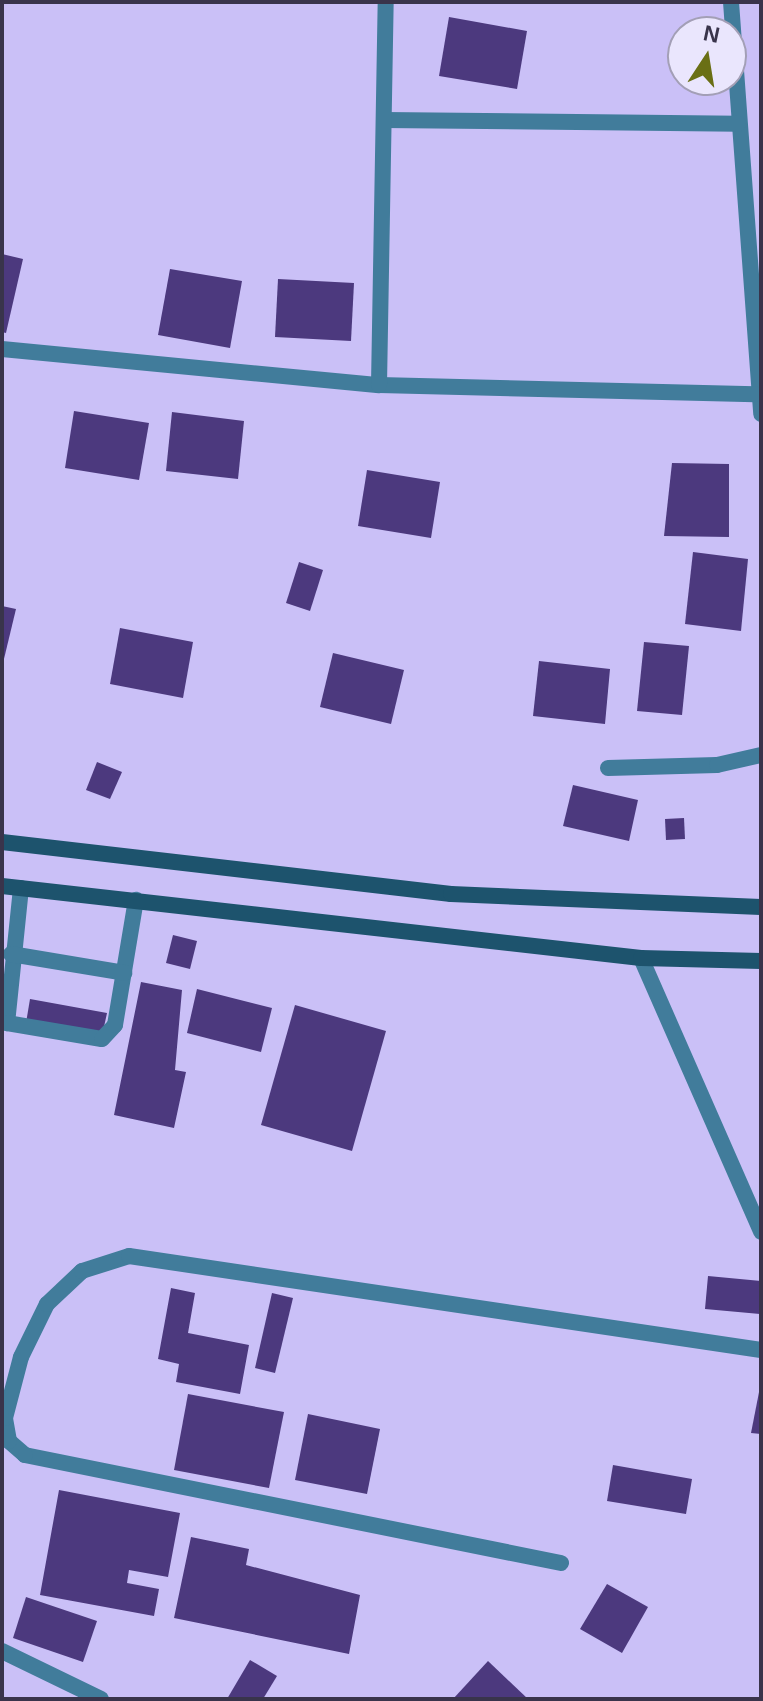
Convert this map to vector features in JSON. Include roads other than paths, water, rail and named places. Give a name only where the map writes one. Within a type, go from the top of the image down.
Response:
[{"type":"main road","points":[[2,842],[451,894],[761,907]]},
{"type":"main road","points":[[2,886],[641,958],[761,961]]},
{"type":"street","points":[[379,385],[386,2]]},
{"type":"street","points":[[731,2],[755,394],[761,414]]},
{"type":"street","points":[[384,120],[738,124]]},
{"type":"street","points":[[2,349],[379,385],[755,394]]},
{"type":"street","points":[[608,768],[717,765],[761,755]]},
{"type":"street","points":[[21,888],[11,954],[7,1023],[102,1039],[115,1025],[136,900]]},
{"type":"street","points":[[11,954],[124,973]]},
{"type":"street","points":[[641,958],[761,1232]]},
{"type":"street","points":[[561,1563],[25,1455],[9,1441],[5,1418],[21,1357],[47,1304],[82,1271],[129,1256],[761,1350]]},
{"type":"street","points":[[2,1651],[101,1699]]}]
